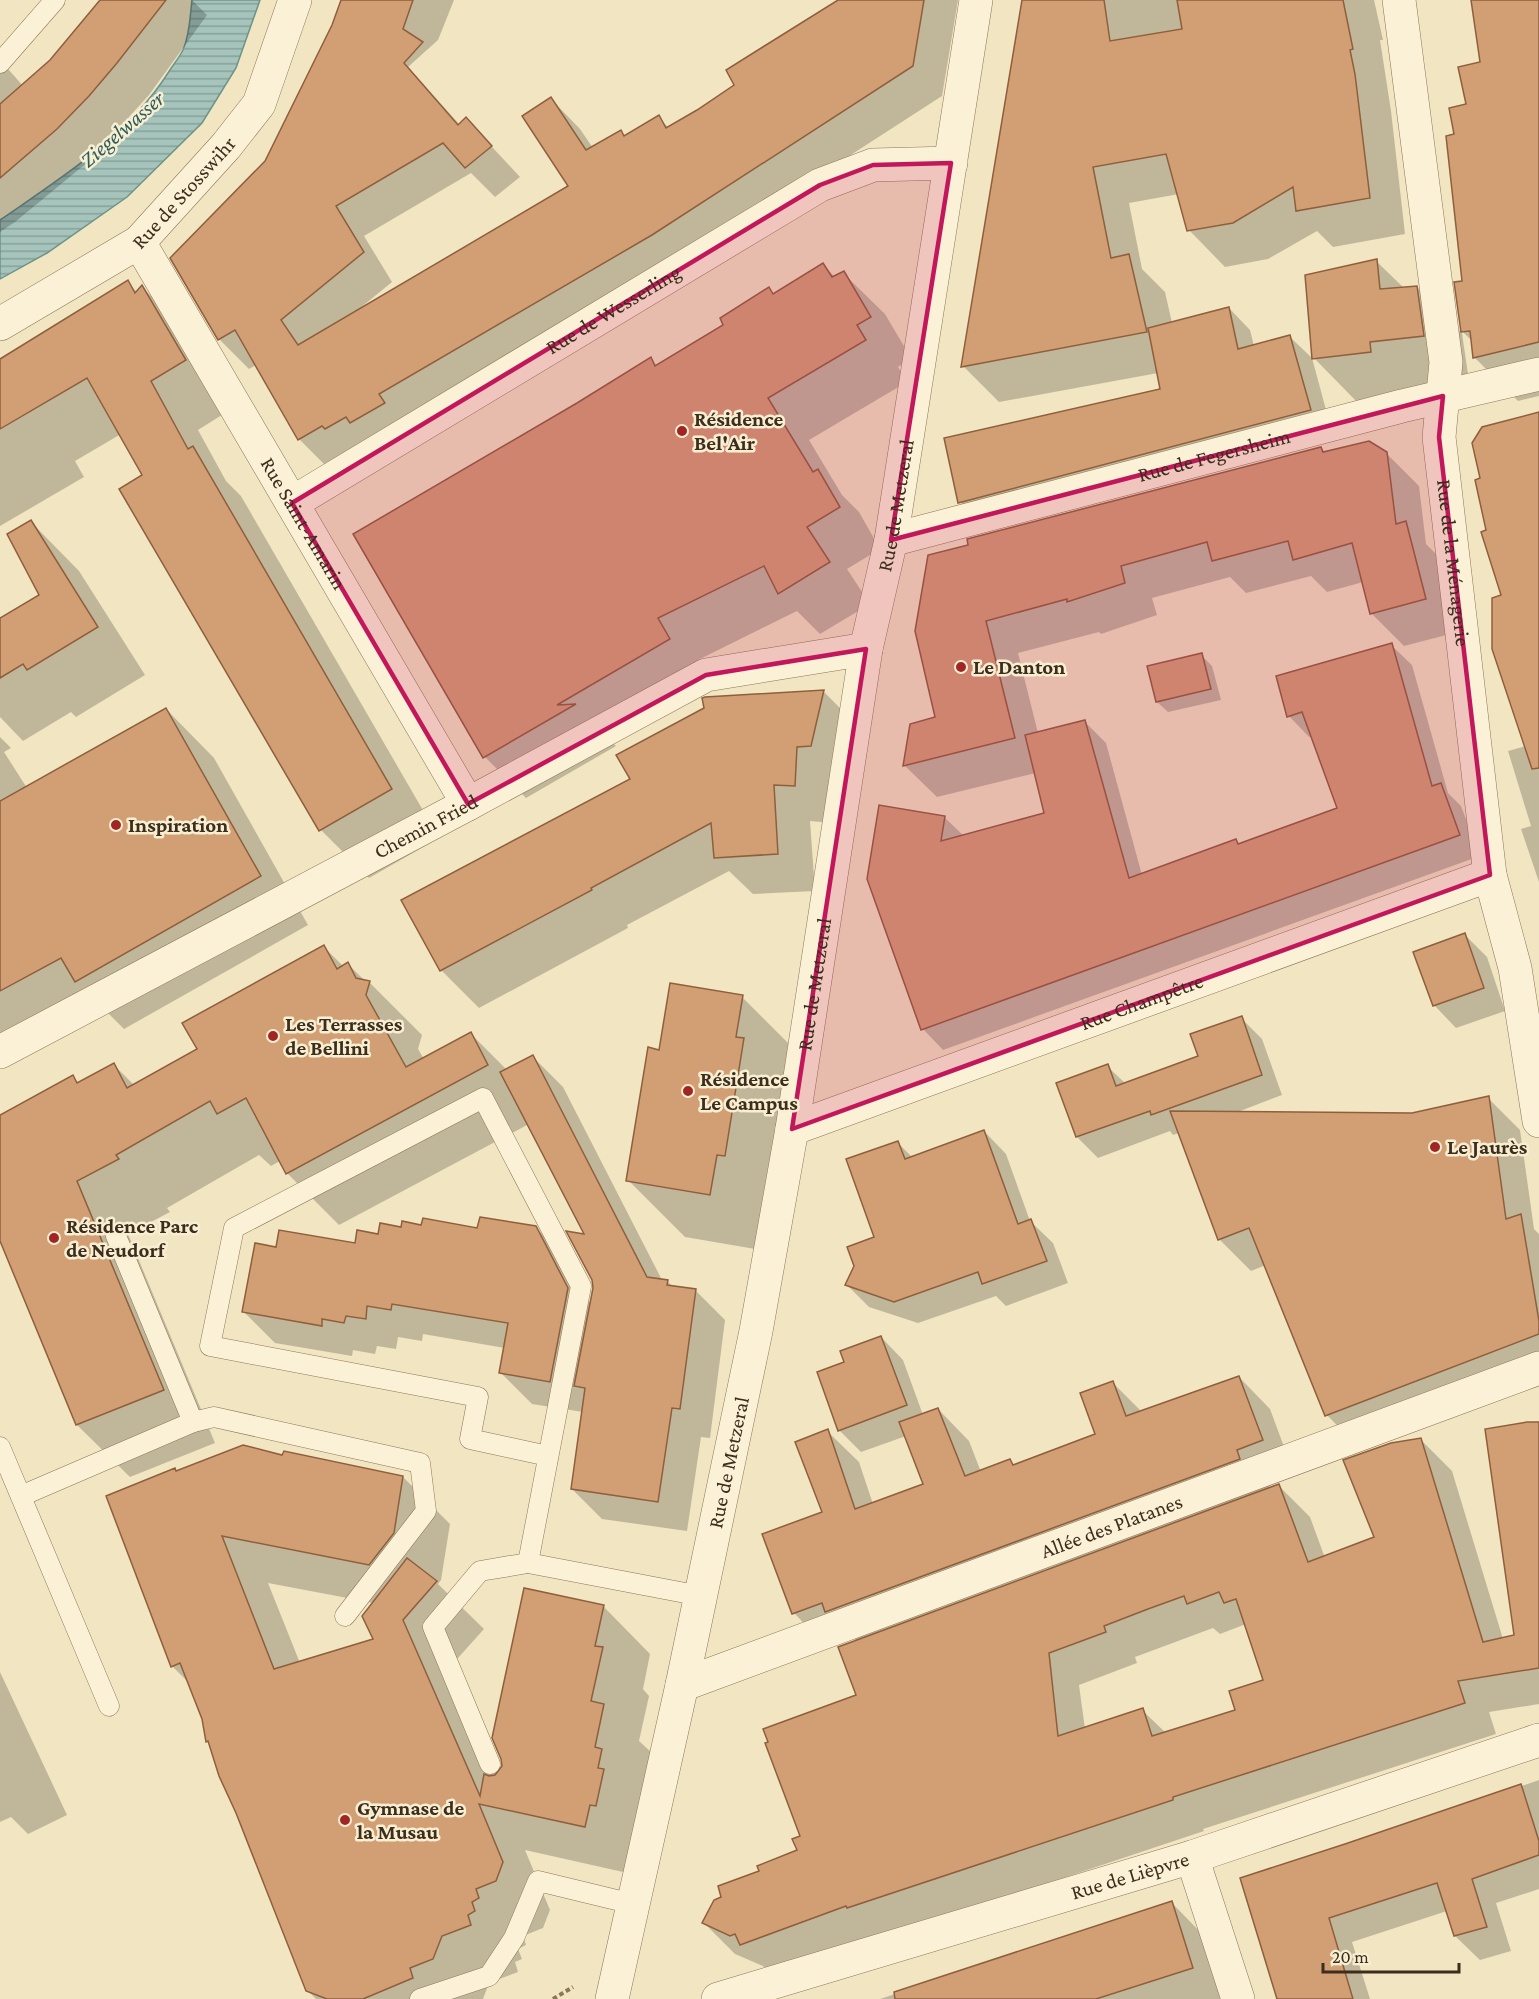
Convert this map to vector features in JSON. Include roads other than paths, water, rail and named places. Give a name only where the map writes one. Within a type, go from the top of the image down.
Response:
[{"type":"street","name":"Rue de Stosswihr","points":[[0,324],[139,242],[226,146],[259,104],[295,0]]},
{"type":"street","name":"Rue de Metzeral","points":[[612,1999],[682,1685],[756,1331],[792,1129],[866,649],[891,540],[976,0]]},
{"type":"street","name":"Rue de la Ménagerie","points":[[1399,0],[1446,362],[1439,437],[1490,876],[1527,964],[1539,1121]]},
{"type":"street","name":"Rue de Wesserling","points":[[292,503],[820,185],[873,165],[951,163]]},
{"type":"street","name":"Rue Saint-Amarin","points":[[139,242],[468,804]]},
{"type":"street","name":"Rue de Fegersheim","points":[[891,540],[1443,396],[1539,374]]},
{"type":"street","name":"Chemin Fried","points":[[0,1052],[706,675],[866,649]]},
{"type":"street","name":"Rue Champêtre","points":[[792,1129],[1490,876]]},
{"type":"street","name":"Allée des Platanes","points":[[682,1685],[1539,1368]]},
{"type":"street","name":"Rue de Lièpvre","points":[[718,1999],[1192,1857],[1539,1740]]},
{"type":"street","points":[[1192,1857],[1238,1999]]},
{"type":"lane","points":[[0,63],[56,0]]},
{"type":"lane","points":[[528,1563],[580,1286],[483,1098],[234,1228],[210,1346],[478,1397],[470,1439],[548,1456]]},
{"type":"lane","points":[[116,1236],[193,1422]]},
{"type":"lane","points":[[21,1496],[193,1422],[214,1417],[420,1462],[426,1511],[345,1616]]},
{"type":"lane","points":[[0,1447],[109,1706]]},
{"type":"lane","points":[[490,1764],[433,1627],[480,1571],[528,1563],[701,1596]]},
{"type":"lane","points":[[420,1999],[489,1976],[514,1938],[538,1881],[633,1904]]},
{"type":"water","name":"Ziegelwasser","points":[[192,0],[260,0],[236,68],[202,123],[127,197],[47,253],[0,279],[0,220],[92,155],[113,137],[152,96],[183,50]]},
{"type":"place","name":"Résidence Bel'Air","points":[[682,431]]},
{"type":"place","name":"Le Danton","points":[[961,667]]},
{"type":"place","name":"Inspiration","points":[[116,825]]},
{"type":"place","name":"Les Terrasses de Bellini","points":[[273,1036]]},
{"type":"place","name":"Résidence Le Campus","points":[[688,1091]]},
{"type":"place","name":"Le Jaurès","points":[[1435,1147]]},
{"type":"place","name":"Résidence Parc de Neudorf","points":[[54,1238]]},
{"type":"place","name":"Gymnase de la Musau","points":[[345,1820]]}]
